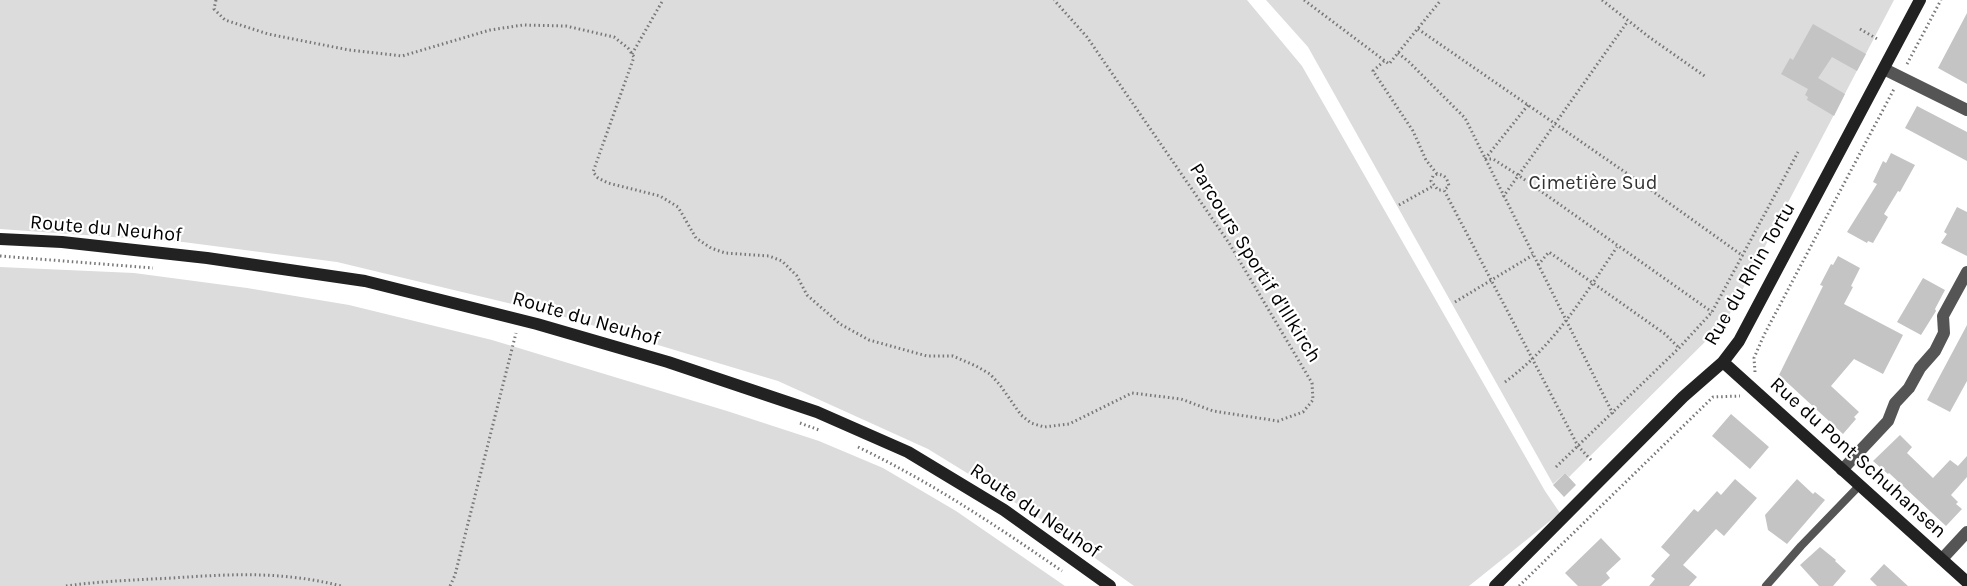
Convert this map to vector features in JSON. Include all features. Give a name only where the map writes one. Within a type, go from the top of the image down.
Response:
[{"type":"street","name":"Rue du Rhin Tortu","points":[[1495,586],[1683,397],[1723,362],[1742,336],[1920,0]]},
{"type":"street","points":[[1884,69],[1967,110]]},
{"type":"street","name":"Route du Neuhof","points":[[0,239],[62,242],[207,258],[365,281],[537,324],[668,362],[817,412],[908,452],[1004,510],[1110,586]]},
{"type":"street","points":[[1842,470],[1888,421],[1895,403],[1909,388],[1920,368],[1935,351],[1944,333],[1943,316],[1967,272]]},
{"type":"street","name":"Rue du Pont Schuhansen","points":[[1723,362],[1967,582]]},
{"type":"street","points":[[1942,560],[1967,532]]},
{"type":"lane","points":[[1766,586],[1859,486]]},
{"type":"path","points":[[216,0],[214,9],[225,20],[268,34],[349,50],[402,56],[490,30],[523,25],[566,26],[614,38],[628,48],[632,54],[663,0]]},
{"type":"path","name":"Parcours Sportif d'Illkirch","points":[[632,54],[634,57],[593,172],[598,178],[608,183],[660,196],[678,207],[696,238],[711,248],[725,253],[769,256],[782,261],[797,276],[807,295],[840,324],[869,340],[927,356],[952,356],[976,366],[990,374],[1000,385],[1021,416],[1031,423],[1044,427],[1069,424],[1132,393],[1181,399],[1213,411],[1278,421],[1303,412],[1313,400],[1312,383],[1229,243],[1087,37],[1054,0]]},
{"type":"path","points":[[1304,0],[1389,64],[1441,0]]},
{"type":"path","points":[[1602,0],[1706,77]]},
{"type":"path","points":[[1756,379],[1754,358],[1761,343],[1941,0]]},
{"type":"path","points":[[1503,196],[1628,21]]},
{"type":"path","points":[[1418,29],[1743,256]]},
{"type":"path","points":[[1860,29],[1879,40]]},
{"type":"path","points":[[1398,53],[1465,118],[1613,414]]},
{"type":"path","points":[[1384,61],[1373,71],[1413,131],[1426,160],[1437,174]]},
{"type":"path","points":[[1485,159],[1528,105]]},
{"type":"path","points":[[1556,466],[1613,414],[1712,312],[1798,152]]},
{"type":"path","points":[[1485,159],[1493,159],[1712,312]]},
{"type":"path","points":[[1437,174],[1444,175],[1448,179],[1449,186],[1444,190],[1438,190],[1433,186],[1432,177],[1437,174]]},
{"type":"path","points":[[1399,205],[1433,186]]},
{"type":"path","points":[[1444,190],[1578,446],[1591,460]]},
{"type":"path","points":[[1505,382],[1530,363],[1566,322],[1617,247]]},
{"type":"path","points":[[1538,265],[1549,252],[1665,334],[1679,348]]},
{"type":"path","points":[[1455,302],[1533,255]]},
{"type":"path","points":[[0,256],[163,269]]},
{"type":"path","points":[[450,586],[455,574],[516,333],[506,330]]},
{"type":"path","points":[[1519,586],[1713,397],[1742,396]]},
{"type":"path","points":[[790,419],[820,431]]},
{"type":"path","points":[[851,444],[900,468],[979,514],[1062,571]]},
{"type":"path","points":[[66,586],[94,582],[245,574],[293,576],[341,586]]},
{"type":"green space","points":[[0,0],[1247,0],[1302,66],[1545,491],[1560,513],[1469,586],[1134,586],[1032,513],[928,449],[778,381],[558,315],[337,262],[183,242],[0,229]]},
{"type":"green space","name":"Cimetière Sud","points":[[1266,0],[1894,0],[1726,321],[1569,477],[1565,473],[1553,484],[1308,47]]},
{"type":"green space","points":[[0,267],[134,273],[247,288],[349,305],[492,340],[819,441],[883,468],[956,511],[1065,586],[0,586]]},
{"type":"building","points":[[1967,13],[1967,84],[1938,68]]},
{"type":"building","points":[[1813,24],[1866,54],[1857,71],[1832,57],[1818,78],[1845,94],[1834,116],[1807,100],[1808,97],[1805,95],[1808,89],[1781,74],[1790,58],[1793,60]]},
{"type":"building","points":[[1917,106],[1967,132],[1967,161],[1905,128]]},
{"type":"building","points":[[1891,153],[1915,165],[1884,214],[1888,217],[1873,243],[1868,241],[1867,243],[1847,232],[1877,184],[1873,182],[1883,161],[1886,163]]},
{"type":"building","points":[[1957,207],[1967,212],[1967,256],[1941,243],[1947,234],[1944,232]]},
{"type":"building","points":[[1838,256],[1860,268],[1844,304],[1903,335],[1883,374],[1854,359],[1831,386],[1859,412],[1843,434],[1779,375],[1823,286],[1820,285]]},
{"type":"building","points":[[1923,278],[1945,290],[1936,311],[1921,335],[1897,322]]},
{"type":"building","points":[[1967,325],[1967,381],[1950,412],[1927,400]]},
{"type":"building","points":[[1731,414],[1769,447],[1750,469],[1712,436]]},
{"type":"building","points":[[1900,435],[1912,447],[1907,453],[1933,478],[1950,460],[1958,466],[1967,456],[1967,477],[1951,495],[1962,509],[1946,526],[1873,461]]},
{"type":"building","points":[[1565,473],[1576,485],[1564,497],[1553,485]]},
{"type":"building","points":[[1735,479],[1757,498],[1724,536],[1716,529],[1683,565],[1697,577],[1689,586],[1649,586],[1655,579],[1651,576],[1670,555],[1661,547],[1694,509],[1698,512],[1717,491],[1721,495]]},
{"type":"building","points":[[1797,479],[1813,494],[1815,492],[1825,500],[1787,544],[1768,530],[1765,515]]},
{"type":"building","points":[[1601,538],[1621,559],[1606,573],[1610,578],[1601,586],[1578,586],[1565,573]]},
{"type":"building","points":[[1820,547],[1846,571],[1833,586],[1819,586],[1800,565]]},
{"type":"building","points":[[1884,564],[1908,586],[1877,586],[1870,579]]}]
